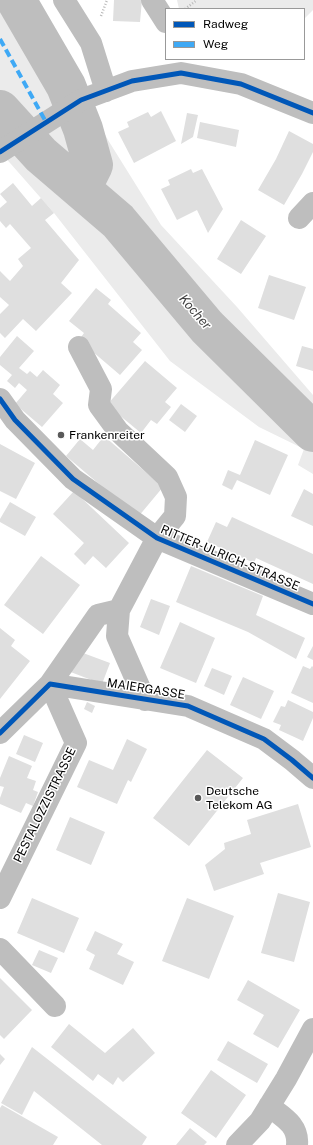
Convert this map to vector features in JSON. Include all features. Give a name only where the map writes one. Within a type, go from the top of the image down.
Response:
[{"type":"street","points":[[64,0],[91,43],[106,91]]},
{"type":"street","points":[[152,0],[165,20]]},
{"type":"street","points":[[0,152],[81,100],[178,66],[241,84],[313,113]]},
{"type":"street","points":[[0,733],[50,684],[98,615],[119,610],[157,538],[175,516],[176,497],[167,477],[118,431],[99,405],[101,389],[79,347]]},
{"type":"street","name":"RITTER-ULRICH-STRASSE","points":[[0,399],[15,420],[73,479],[157,538],[313,604]]},
{"type":"street","name":"MAIERGASSE","points":[[119,610],[117,636],[145,700]]},
{"type":"street","name":"MAIERGASSE","points":[[50,684],[188,706],[264,739],[313,778]]},
{"type":"street","name":"PESTALOZZISTRASSE","points":[[0,898],[76,743],[50,684]]},
{"type":"street","points":[[0,950],[55,1006]]},
{"type":"street","points":[[237,1145],[260,1121],[286,1079],[313,1028]]},
{"type":"street","points":[[269,1106],[292,1123],[298,1139],[297,1145]]},
{"type":"path","points":[[186,8],[197,0]]},
{"type":"shaded area","points":[[0,0],[32,0],[85,93],[0,147]]},
{"type":"shaded area","points":[[177,0],[313,0],[313,10],[305,18],[305,8],[179,8]]},
{"type":"shaded area","points":[[87,101],[108,140],[161,225],[237,307],[313,395],[313,474],[298,465],[304,449],[259,427],[170,361],[54,213],[3,155]]},
{"type":"building","points":[[114,0],[142,0],[140,22],[113,21]]},
{"type":"building","points":[[161,111],[176,141],[134,163],[118,132],[129,127],[127,122],[148,112],[151,117]]},
{"type":"building","points":[[187,113],[198,115],[193,137],[181,144]]},
{"type":"building","points":[[200,122],[239,130],[236,147],[197,138]]},
{"type":"building","points":[[289,131],[313,144],[313,152],[284,205],[258,190],[276,159]]},
{"type":"building","points":[[191,169],[193,173],[202,169],[223,209],[208,233],[197,210],[177,220],[161,189],[170,185],[168,180]]},
{"type":"building","points":[[13,183],[32,206],[41,198],[54,213],[45,220],[79,260],[61,283],[72,293],[36,331],[23,319],[5,338],[0,333],[0,314],[9,305],[0,297],[0,271],[10,281],[23,266],[18,259],[31,248],[10,224],[6,228],[0,221],[0,208],[7,202],[0,194]]},
{"type":"building","points":[[241,220],[266,236],[241,274],[217,259]]},
{"type":"building","points":[[269,275],[306,287],[294,320],[258,308]]},
{"type":"building","points":[[96,288],[111,300],[108,304],[141,333],[133,342],[142,350],[120,375],[79,340],[84,333],[69,321]]},
{"type":"building","points":[[17,336],[34,351],[19,368],[27,374],[30,371],[37,377],[43,370],[60,385],[53,394],[63,403],[42,427],[15,404],[27,390],[19,383],[15,388],[7,381],[12,375],[0,365],[0,357]]},
{"type":"building","points":[[302,346],[313,349],[313,371],[296,366]]},
{"type":"building","points":[[145,361],[177,388],[165,402],[171,407],[157,424],[151,420],[141,433],[107,405]]},
{"type":"building","points":[[181,404],[197,416],[185,432],[169,420]]},
{"type":"building","points":[[104,436],[163,487],[138,517],[66,456],[80,439],[93,450]]},
{"type":"building","points":[[255,440],[288,455],[270,495],[237,480],[232,490],[222,485],[228,470],[240,475]]},
{"type":"building","points":[[0,444],[35,463],[16,499],[0,491]]},
{"type":"building","points":[[304,489],[313,494],[313,526],[291,516]]},
{"type":"building","points":[[74,491],[129,543],[106,568],[93,556],[85,565],[74,554],[84,543],[53,514]]},
{"type":"building","points":[[10,502],[36,517],[25,536],[0,522],[0,519]]},
{"type":"building","points":[[232,517],[313,554],[313,584],[256,558],[254,563],[207,542],[216,522],[227,527]]},
{"type":"building","points":[[41,556],[80,585],[43,634],[4,605]]},
{"type":"building","points":[[191,566],[263,596],[256,615],[305,638],[296,659],[248,632],[176,602]]},
{"type":"building","points":[[151,599],[170,606],[159,635],[140,627]]},
{"type":"building","points":[[180,622],[215,638],[196,683],[160,668]]},
{"type":"building","points":[[0,628],[15,640],[11,646],[30,661],[0,699]]},
{"type":"building","points":[[313,646],[313,660],[307,657]]},
{"type":"building","points":[[75,650],[110,663],[102,684],[68,671]]},
{"type":"building","points":[[303,666],[310,669],[312,666],[313,667],[313,703],[291,693]]},
{"type":"building","points":[[212,668],[232,676],[224,695],[204,686]]},
{"type":"building","points":[[243,677],[274,691],[261,719],[230,705]]},
{"type":"building","points":[[288,700],[313,712],[313,718],[303,741],[279,730],[281,725],[273,722],[281,706],[285,707]]},
{"type":"building","points":[[87,702],[95,706],[92,713],[84,709]]},
{"type":"building","points":[[24,735],[43,743],[35,762],[16,754]]},
{"type":"building","points":[[127,739],[147,749],[131,782],[128,780],[117,804],[77,787],[89,760],[113,770]]},
{"type":"building","name":"Deutsche Telekom AG","points":[[207,750],[243,778],[189,846],[153,818]]},
{"type":"building","points":[[9,756],[32,766],[27,778],[36,781],[33,790],[38,792],[33,806],[26,803],[21,813],[0,804],[0,798],[4,787],[0,786],[0,778]]},
{"type":"building","points":[[298,804],[311,847],[260,863],[264,874],[214,891],[205,865],[225,849],[224,843],[251,834],[247,820]]},
{"type":"building","points":[[70,817],[105,832],[91,865],[56,850]]},
{"type":"building","points":[[278,893],[310,902],[294,962],[261,953]]},
{"type":"building","points":[[32,898],[79,918],[64,953],[17,933]]},
{"type":"building","points":[[187,898],[234,916],[209,979],[162,961]]},
{"type":"building","points":[[95,931],[123,944],[117,954],[134,962],[123,985],[89,969],[95,955],[86,950]]},
{"type":"building","points":[[39,950],[58,958],[51,973],[32,965]]},
{"type":"building","points":[[0,978],[32,1010],[4,1039],[0,1035]]},
{"type":"building","points":[[248,980],[300,1010],[278,1048],[253,1034],[264,1015],[237,1000]]},
{"type":"building","points":[[69,1024],[105,1053],[133,1028],[155,1053],[123,1082],[118,1077],[113,1085],[98,1074],[93,1081],[51,1047]]},
{"type":"building","points":[[228,1041],[268,1064],[257,1083],[217,1060]]},
{"type":"building","points":[[32,1047],[147,1137],[142,1145],[102,1145],[34,1091],[22,1115],[1,1103]]},
{"type":"building","points":[[0,1054],[5,1059],[0,1065]]},
{"type":"building","points":[[211,1070],[246,1095],[216,1138],[181,1113]]},
{"type":"building","points":[[2,1105],[58,1137],[53,1145],[0,1145],[0,1108]]},
{"type":"building","points":[[190,1128],[207,1142],[204,1145],[176,1145]]},
{"type":"waterway","name":"Kocher","points":[[16,0],[66,86],[83,129],[93,165],[81,189]]},
{"type":"waterway","name":"Kocher","points":[[0,110],[41,155],[118,221],[207,327],[313,432]]},
{"type":"marked path","points":[[0,39],[46,122]]},
{"type":"cycle path","points":[[0,152],[81,100],[132,81],[181,73],[241,84],[313,113]]},
{"type":"cycle path","points":[[0,399],[15,420],[73,479],[157,538],[313,604]]},
{"type":"cycle path","points":[[0,733],[50,684],[188,706],[264,739],[313,778]]},
{"type":"place","name":"Frankenreiter","points":[[61,435]]},
{"type":"place","name":"Deutsche Telekom AG","points":[[198,798]]}]
